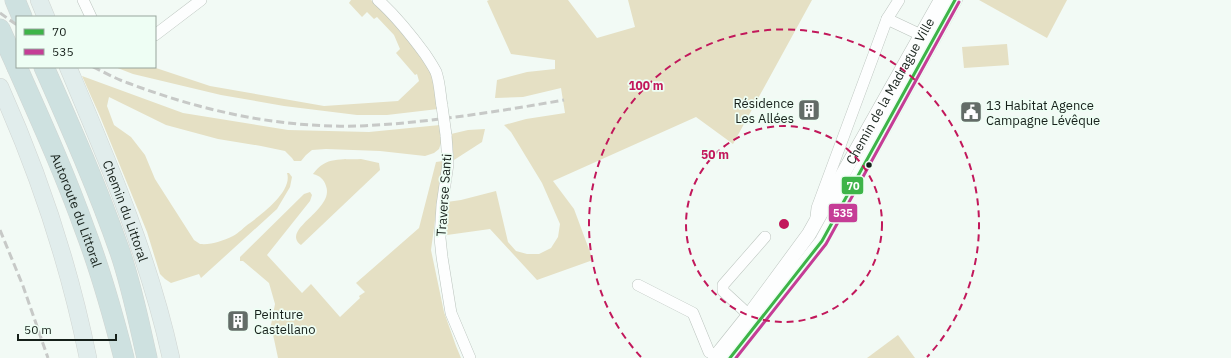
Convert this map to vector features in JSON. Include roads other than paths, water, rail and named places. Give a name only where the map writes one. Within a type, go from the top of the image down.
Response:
[{"type":"highway","points":[[15,0],[22,16]]},
{"type":"highway","name":"Autoroute du Littoral","points":[[0,29],[16,65]]},
{"type":"highway","name":"Autoroute du Littoral","points":[[17,68],[54,149],[86,230],[112,311],[124,358]]},
{"type":"highway","name":"Autoroute du Littoral","points":[[44,68],[93,180],[120,254],[136,310],[147,358]]},
{"type":"main road","points":[[39,0],[46,16]]},
{"type":"main road","name":"Chemin du Littoral","points":[[68,68],[118,186],[160,310],[171,358]]},
{"type":"main road","points":[[0,87],[25,145],[53,224],[75,298],[88,358]]},
{"type":"street","points":[[83,0],[91,16]]},
{"type":"street","name":"Traverse Santi","points":[[379,0],[417,42],[435,70],[438,79],[446,135],[448,164],[442,205],[440,238],[442,257],[451,313],[470,358]]},
{"type":"street","points":[[816,222],[817,208],[887,19],[899,0]]},
{"type":"street","name":"Chemin de la Madrague Ville","points":[[721,357],[749,315],[810,234],[941,0]]},
{"type":"street","name":"Chemin de la Madrague Ville","points":[[721,357],[734,351],[822,241],[955,0]]},
{"type":"street","points":[[156,34],[197,1]]},
{"type":"street","points":[[887,19],[921,35],[921,48],[910,70],[908,85]]},
{"type":"street","points":[[849,123],[865,136],[875,132],[890,106],[900,101]]},
{"type":"street","points":[[832,224],[832,211],[844,185],[844,173]]},
{"type":"street","points":[[749,315],[723,291],[723,285],[765,237]]},
{"type":"street","points":[[638,285],[693,313],[709,352],[721,357]]},
{"type":"railway","points":[[0,13],[16,24]]},
{"type":"railway","points":[[95,68],[153,92],[230,114],[256,119],[309,125],[357,126],[414,122],[478,114],[564,100]]},
{"type":"railway","points":[[0,230],[23,286],[48,358]]},
{"type":"place","name":"Résidence Les Allées","points":[[809,110]]},
{"type":"place","name":"13 Habitat Agence Campagne Lévêque","points":[[971,112]]},
{"type":"place","name":"Peinture Castellano","points":[[238,321]]}]
